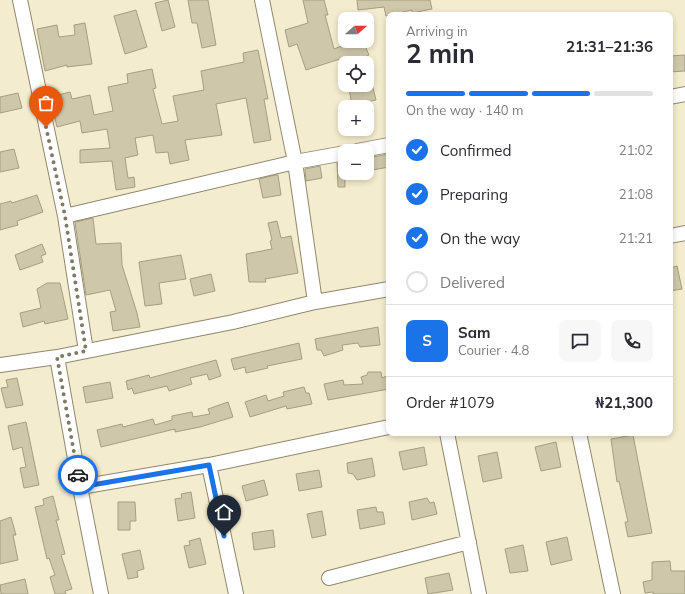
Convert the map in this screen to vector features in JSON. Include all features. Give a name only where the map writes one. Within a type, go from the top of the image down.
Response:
[{"type":"street","points":[[20,0],[65,216],[86,351]]},
{"type":"street","points":[[262,0],[295,162],[315,302]]},
{"type":"street","points":[[673,96],[685,94]]},
{"type":"street","points":[[374,148],[386,146]]},
{"type":"street","points":[[65,216],[295,162],[338,154]]},
{"type":"street","points":[[673,235],[685,233]]},
{"type":"street","points":[[0,365],[57,357],[233,322],[315,302],[386,290]]},
{"type":"street","points":[[57,357],[101,594]]},
{"type":"street","points":[[80,487],[209,465],[386,428]]},
{"type":"street","points":[[448,436],[479,594]]},
{"type":"street","points":[[580,436],[613,594]]},
{"type":"street","points":[[209,465],[236,594]]},
{"type":"street","points":[[328,578],[469,542]]},
{"type":"building","points":[[168,0],[175,27],[162,31],[155,3]]},
{"type":"building","points":[[188,0],[208,0],[216,45],[202,48],[197,23],[192,23]]},
{"type":"building","points":[[303,0],[324,0],[328,15],[325,15],[334,49],[338,47],[366,48],[369,55],[338,56],[338,60],[306,70],[297,44],[289,47],[285,30],[308,23]]},
{"type":"building","points":[[357,0],[430,0],[432,9],[417,12],[412,12],[412,10],[403,12],[386,12],[386,16],[384,7],[358,10]]},
{"type":"building","points":[[136,10],[147,47],[125,54],[114,16]]},
{"type":"building","points":[[85,23],[92,64],[67,67],[67,65],[45,71],[37,29],[57,25],[59,37],[75,35],[74,25]]},
{"type":"building","points":[[258,50],[268,99],[264,99],[271,140],[254,143],[246,98],[216,104],[222,135],[185,140],[189,160],[170,164],[168,152],[156,153],[153,135],[135,138],[138,155],[125,158],[128,178],[134,177],[135,187],[116,190],[112,161],[80,163],[80,150],[110,148],[107,129],[82,133],[80,121],[57,127],[50,97],[70,92],[72,99],[90,95],[94,115],[113,111],[108,87],[128,83],[127,74],[152,69],[156,88],[153,89],[162,124],[178,121],[173,96],[204,90],[201,71],[244,62],[243,53]]},
{"type":"building","points":[[685,55],[685,71],[673,72],[673,56]]},
{"type":"building","points":[[350,92],[374,92],[376,100],[374,100],[351,100]]},
{"type":"building","points":[[18,93],[22,108],[0,113],[0,97]]},
{"type":"building","points":[[14,149],[19,168],[0,172],[0,152]]},
{"type":"building","points":[[386,155],[386,168],[374,170],[374,157]]},
{"type":"building","points":[[337,163],[338,180],[345,180],[345,187],[338,187]]},
{"type":"building","points":[[320,166],[322,178],[306,181],[305,169]]},
{"type":"building","points":[[278,175],[281,195],[263,198],[259,179]]},
{"type":"building","points":[[37,195],[43,212],[17,221],[18,225],[0,230],[0,204],[11,201],[12,203]]},
{"type":"building","points":[[93,218],[96,244],[121,243],[122,265],[140,327],[113,331],[110,312],[116,311],[110,290],[86,295],[75,222]]},
{"type":"building","points":[[277,221],[281,238],[291,236],[298,273],[265,279],[266,282],[249,282],[246,254],[272,249],[270,241],[272,240],[268,223]]},
{"type":"building","points":[[42,244],[46,254],[41,256],[43,262],[20,270],[15,255]]},
{"type":"building","points":[[181,255],[186,279],[159,283],[162,304],[145,306],[139,262]]},
{"type":"building","points":[[677,266],[682,289],[673,290],[673,267]]},
{"type":"building","points":[[211,274],[215,291],[194,296],[190,279]]},
{"type":"building","points":[[47,283],[60,283],[68,319],[45,324],[44,321],[23,327],[20,313],[41,308],[37,289]]},
{"type":"building","points":[[378,327],[380,345],[360,347],[358,343],[342,345],[343,350],[324,356],[321,350],[317,350],[315,339]]},
{"type":"building","points":[[299,343],[302,359],[267,366],[268,368],[246,373],[245,367],[234,370],[231,359]]},
{"type":"building","points":[[216,360],[221,376],[209,380],[207,374],[190,378],[192,384],[169,391],[167,386],[134,394],[132,388],[128,390],[126,381],[149,375],[150,378]]},
{"type":"building","points":[[368,372],[381,372],[382,378],[386,376],[386,390],[328,400],[324,384],[343,380],[344,385],[363,384],[361,377],[367,375]]},
{"type":"building","points":[[17,378],[23,405],[6,408],[1,388],[8,387],[6,380]]},
{"type":"building","points":[[110,382],[113,398],[86,403],[83,387]]},
{"type":"building","points":[[304,387],[306,393],[309,393],[312,404],[287,409],[286,406],[250,417],[245,402],[266,395],[268,401],[284,396],[283,392]]},
{"type":"building","points":[[228,402],[233,417],[200,427],[175,432],[175,429],[101,447],[97,430],[122,424],[123,427],[153,419],[155,425],[172,420],[172,416],[192,412],[193,417],[210,414],[208,409]]},
{"type":"building","points":[[26,422],[39,485],[24,488],[20,468],[26,467],[22,447],[13,450],[8,426]]},
{"type":"building","points":[[633,436],[652,533],[628,537],[625,522],[628,522],[619,481],[617,482],[611,439]]},
{"type":"building","points":[[556,442],[561,467],[541,471],[535,447]]},
{"type":"building","points":[[424,447],[427,465],[403,470],[399,452]]},
{"type":"building","points":[[497,452],[502,478],[483,482],[478,456]]},
{"type":"building","points":[[372,458],[375,476],[357,480],[353,474],[348,473],[347,463]]},
{"type":"building","points":[[319,470],[322,487],[299,491],[296,474]]},
{"type":"building","points":[[264,480],[268,495],[246,501],[242,486]]},
{"type":"building","points":[[191,492],[195,518],[178,521],[175,499],[182,498],[181,494]]},
{"type":"building","points":[[53,496],[59,520],[56,520],[65,554],[61,555],[72,589],[65,591],[66,594],[55,594],[50,577],[55,575],[49,558],[47,559],[35,507],[44,505],[43,499]]},
{"type":"building","points":[[427,498],[430,503],[434,502],[437,514],[412,520],[409,502]]},
{"type":"building","points":[[118,502],[135,502],[136,521],[130,521],[130,530],[118,530]]},
{"type":"building","points":[[376,507],[377,512],[383,512],[385,524],[360,529],[357,510]]},
{"type":"building","points":[[322,511],[326,535],[312,538],[307,514]]},
{"type":"building","points":[[11,517],[16,535],[13,535],[18,560],[0,564],[0,521]]},
{"type":"building","points":[[273,530],[275,547],[254,550],[252,533]]},
{"type":"building","points":[[567,537],[572,560],[551,565],[546,542]]},
{"type":"building","points":[[200,538],[206,564],[189,568],[184,546],[190,545],[189,541]]},
{"type":"building","points":[[523,545],[528,571],[510,573],[505,549]]},
{"type":"building","points":[[140,550],[144,569],[137,571],[138,577],[128,579],[122,554]]},
{"type":"building","points":[[670,561],[671,571],[685,571],[685,594],[645,593],[643,582],[652,580],[652,562]]},
{"type":"building","points":[[449,573],[453,590],[428,594],[425,578]]},
{"type":"building","points":[[25,579],[28,594],[1,594],[0,585]]},
{"type":"way so far","points":[[46,127],[65,216],[86,351],[57,357],[78,475]]},
{"type":"route","points":[[78,475],[80,487],[209,465],[224,536]]}]
